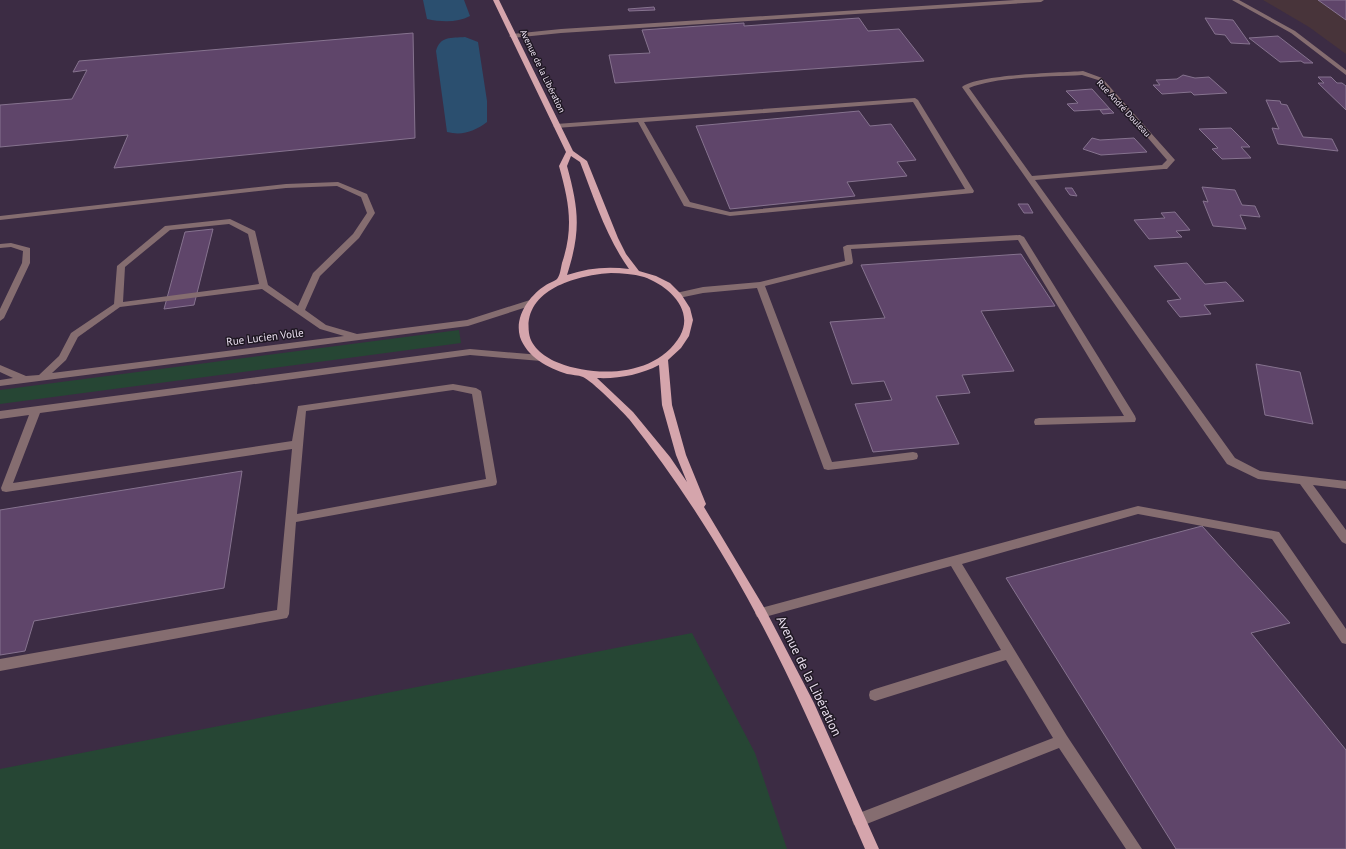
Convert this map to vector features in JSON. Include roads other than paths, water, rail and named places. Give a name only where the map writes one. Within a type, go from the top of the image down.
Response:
[{"type":"main road","name":"Avenue de la Libération","points":[[496,0],[556,126],[570,152],[583,161],[614,238],[622,254],[636,272]]},
{"type":"main road","points":[[561,280],[568,256],[574,224],[573,206],[563,166],[570,152]]},
{"type":"main road","points":[[611,270],[636,272],[668,285],[679,295],[688,311],[688,328],[680,345],[663,360],[641,370],[614,375],[588,375],[562,369],[541,358],[529,346],[523,332],[524,317],[530,303],[543,290],[561,280],[585,272],[611,270]]},
{"type":"main road","name":"Avenue de la Libération","points":[[663,360],[667,405],[681,455],[708,522]]},
{"type":"main road","name":"Avenue de la Libération","points":[[588,375],[630,414],[666,460],[708,522],[761,613],[809,707],[872,849]]},
{"type":"street","points":[[512,36],[561,30],[1041,0]]},
{"type":"street","points":[[1234,0],[1293,32],[1346,73]]},
{"type":"street","name":"Rue André Douleau","points":[[1030,178],[1164,167],[1171,160],[1100,79],[1083,73],[998,79],[978,82],[965,87],[1231,461],[1258,475],[1346,485]]},
{"type":"street","points":[[556,126],[915,100],[970,191],[730,214],[687,204],[640,120]]},
{"type":"street","points":[[0,218],[286,186],[338,184],[364,196],[371,213],[356,236],[316,275],[300,311]]},
{"type":"street","points":[[118,305],[121,266],[168,228],[230,221],[252,233],[264,286]]},
{"type":"street","points":[[679,295],[703,290],[760,285],[849,262],[847,247],[1020,237],[1131,419],[1039,422]]},
{"type":"street","points":[[0,246],[11,245],[27,250],[26,263],[0,318]]},
{"type":"street","points":[[760,285],[828,466],[913,456]]},
{"type":"street","points":[[41,378],[63,358],[74,335],[118,305],[264,286],[323,327],[360,337]]},
{"type":"street","points":[[0,301],[12,293]]},
{"type":"street","name":"Rue Lucien Volle","points":[[0,383],[468,323],[530,303]]},
{"type":"street","points":[[0,415],[470,352],[541,358]]},
{"type":"street","points":[[0,368],[26,380]]},
{"type":"street","points":[[0,665],[283,614],[297,444],[301,408],[453,387],[476,391],[492,482],[291,519]]},
{"type":"street","points":[[3,488],[36,410]]},
{"type":"street","points":[[3,488],[297,444]]},
{"type":"street","points":[[1303,480],[1346,539]]},
{"type":"street","points":[[761,613],[1138,510],[1275,535],[1346,639]]},
{"type":"street","points":[[954,561],[1062,741],[1135,849]]},
{"type":"street","points":[[875,694],[1010,653]]},
{"type":"street","points":[[859,820],[1062,741]]},
{"type":"water","points":[[423,0],[464,0],[470,16],[460,20],[449,21],[427,19]]},
{"type":"water","points":[[465,37],[478,42],[487,101],[487,122],[468,132],[453,133],[447,132],[436,51],[443,40]]}]
